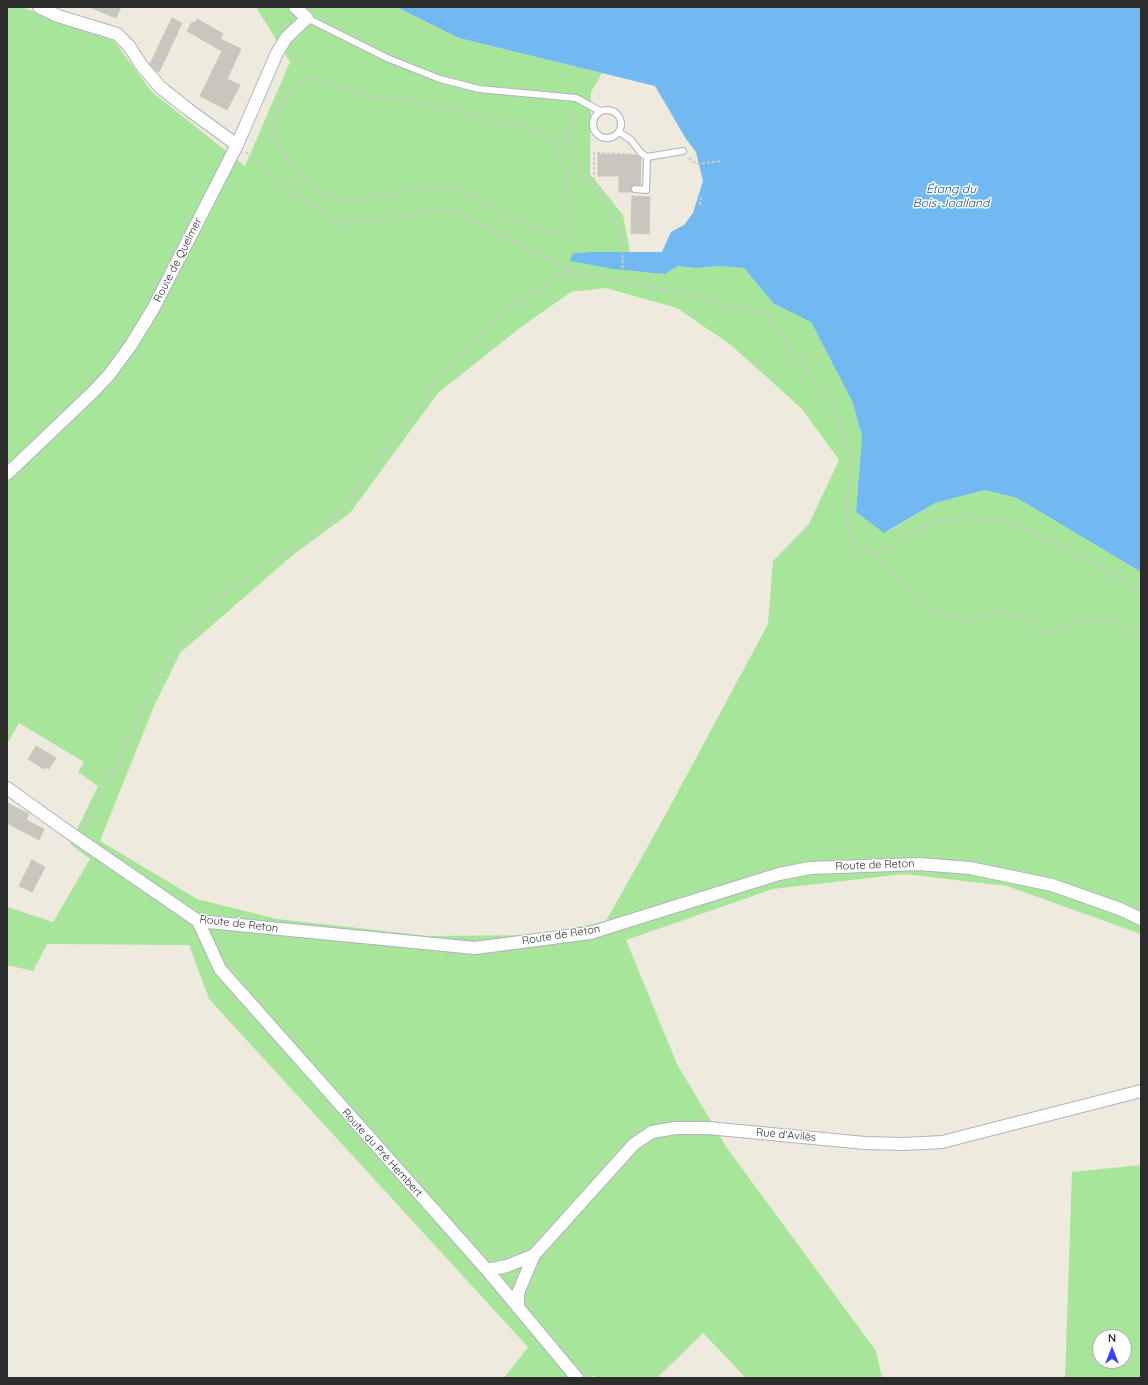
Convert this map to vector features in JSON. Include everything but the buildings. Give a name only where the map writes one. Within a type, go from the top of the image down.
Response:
[{"type":"street","points":[[39,7],[58,16],[116,34],[129,46],[142,66],[160,87],[237,145]]},
{"type":"street","points":[[295,7],[306,18]]},
{"type":"street","name":"Route de Quelmer","points":[[7,474],[93,392],[109,375],[131,345],[153,308],[237,145],[276,53],[286,38],[306,18]]},
{"type":"street","name":"Route de Reton","points":[[7,788],[198,921],[475,948],[590,933],[779,874],[810,868],[919,864],[970,868],[1052,885],[1120,909],[1141,919]]},
{"type":"street","name":"Route du Pré Hembert","points":[[198,921],[220,969],[486,1270],[577,1378]]},
{"type":"street","name":"Rue d'Avilès","points":[[518,1308],[518,1293],[534,1255],[634,1144],[652,1132],[675,1128],[708,1128],[865,1143],[904,1144],[942,1142],[1141,1091]]},
{"type":"street","points":[[486,1270],[507,1266],[534,1255]]},
{"type":"lane","points":[[306,18],[387,58],[440,78],[479,89],[576,98],[600,111],[609,110],[618,114],[622,123],[619,132],[611,138],[602,138],[595,132],[593,123],[596,114],[600,111]]},
{"type":"lane","points":[[619,132],[631,140],[641,153],[647,157],[683,151]]},
{"type":"lane","points":[[635,189],[646,190],[647,157]]},
{"type":"path","points":[[306,78],[322,78],[368,97],[389,96],[421,102],[531,128],[555,138],[556,142],[566,178],[565,226],[556,234],[515,220],[457,188],[425,189],[342,202],[312,185],[290,162],[273,137],[277,111],[292,88],[306,78]]},
{"type":"path","points":[[576,98],[567,134],[571,161],[602,195],[622,239],[623,281]]},
{"type":"path","points":[[556,142],[567,134]]},
{"type":"path","points":[[237,145],[331,221],[348,225],[449,208],[569,270],[766,314],[836,413],[850,457],[846,520],[857,548],[873,554],[905,584],[924,598],[934,612],[950,613],[968,621],[984,614],[997,611],[1027,619],[1038,631],[1056,630],[1080,618],[1113,620],[1141,637]]},
{"type":"path","points":[[594,186],[594,153],[641,153]]},
{"type":"path","points":[[697,164],[722,161]]},
{"type":"path","points":[[700,206],[701,196]]},
{"type":"path","points":[[79,839],[171,653],[231,589],[312,534],[338,514],[456,357],[510,309],[569,270]]},
{"type":"path","points":[[873,554],[886,551],[926,525],[947,519],[968,517],[992,519],[1022,527],[1062,545],[1141,593]]},
{"type":"green space","points":[[7,7],[21,7],[114,41],[152,92],[245,166],[290,62],[256,7],[396,7],[459,38],[602,73],[591,92],[590,174],[623,215],[630,252],[573,253],[665,274],[678,266],[696,268],[719,266],[744,268],[774,304],[811,322],[852,401],[862,436],[856,512],[885,533],[935,503],[985,490],[1017,498],[1141,572],[1141,934],[1007,886],[904,874],[773,889],[626,940],[677,1064],[727,1148],[876,1351],[882,1378],[746,1378],[703,1333],[657,1378],[596,1378],[593,1375],[590,1378],[504,1378],[528,1347],[209,999],[189,945],[47,944],[33,971],[7,965],[7,907],[53,922],[90,859],[70,844],[98,786],[78,772],[84,762],[19,723],[7,744]],"holes":[[[606,288],[677,308],[731,345],[802,409],[839,460],[809,524],[773,561],[768,624],[667,812],[606,921],[541,935],[429,936],[277,919],[197,899],[100,841],[155,704],[180,653],[294,554],[350,513],[438,393],[521,327],[571,292]]]},
{"type":"green space","points":[[1141,1165],[1141,1378],[1065,1378],[1072,1172]]},
{"type":"water","name":"Étang du Bois-Joalland","points":[[396,7],[1141,7],[1141,572],[1017,498],[985,490],[935,503],[884,533],[856,512],[862,436],[852,401],[811,322],[774,304],[744,268],[719,266],[696,268],[678,266],[665,274],[614,269],[570,261],[573,253],[662,252],[671,232],[684,225],[693,213],[703,181],[696,152],[686,139],[655,86],[459,38]]}]
